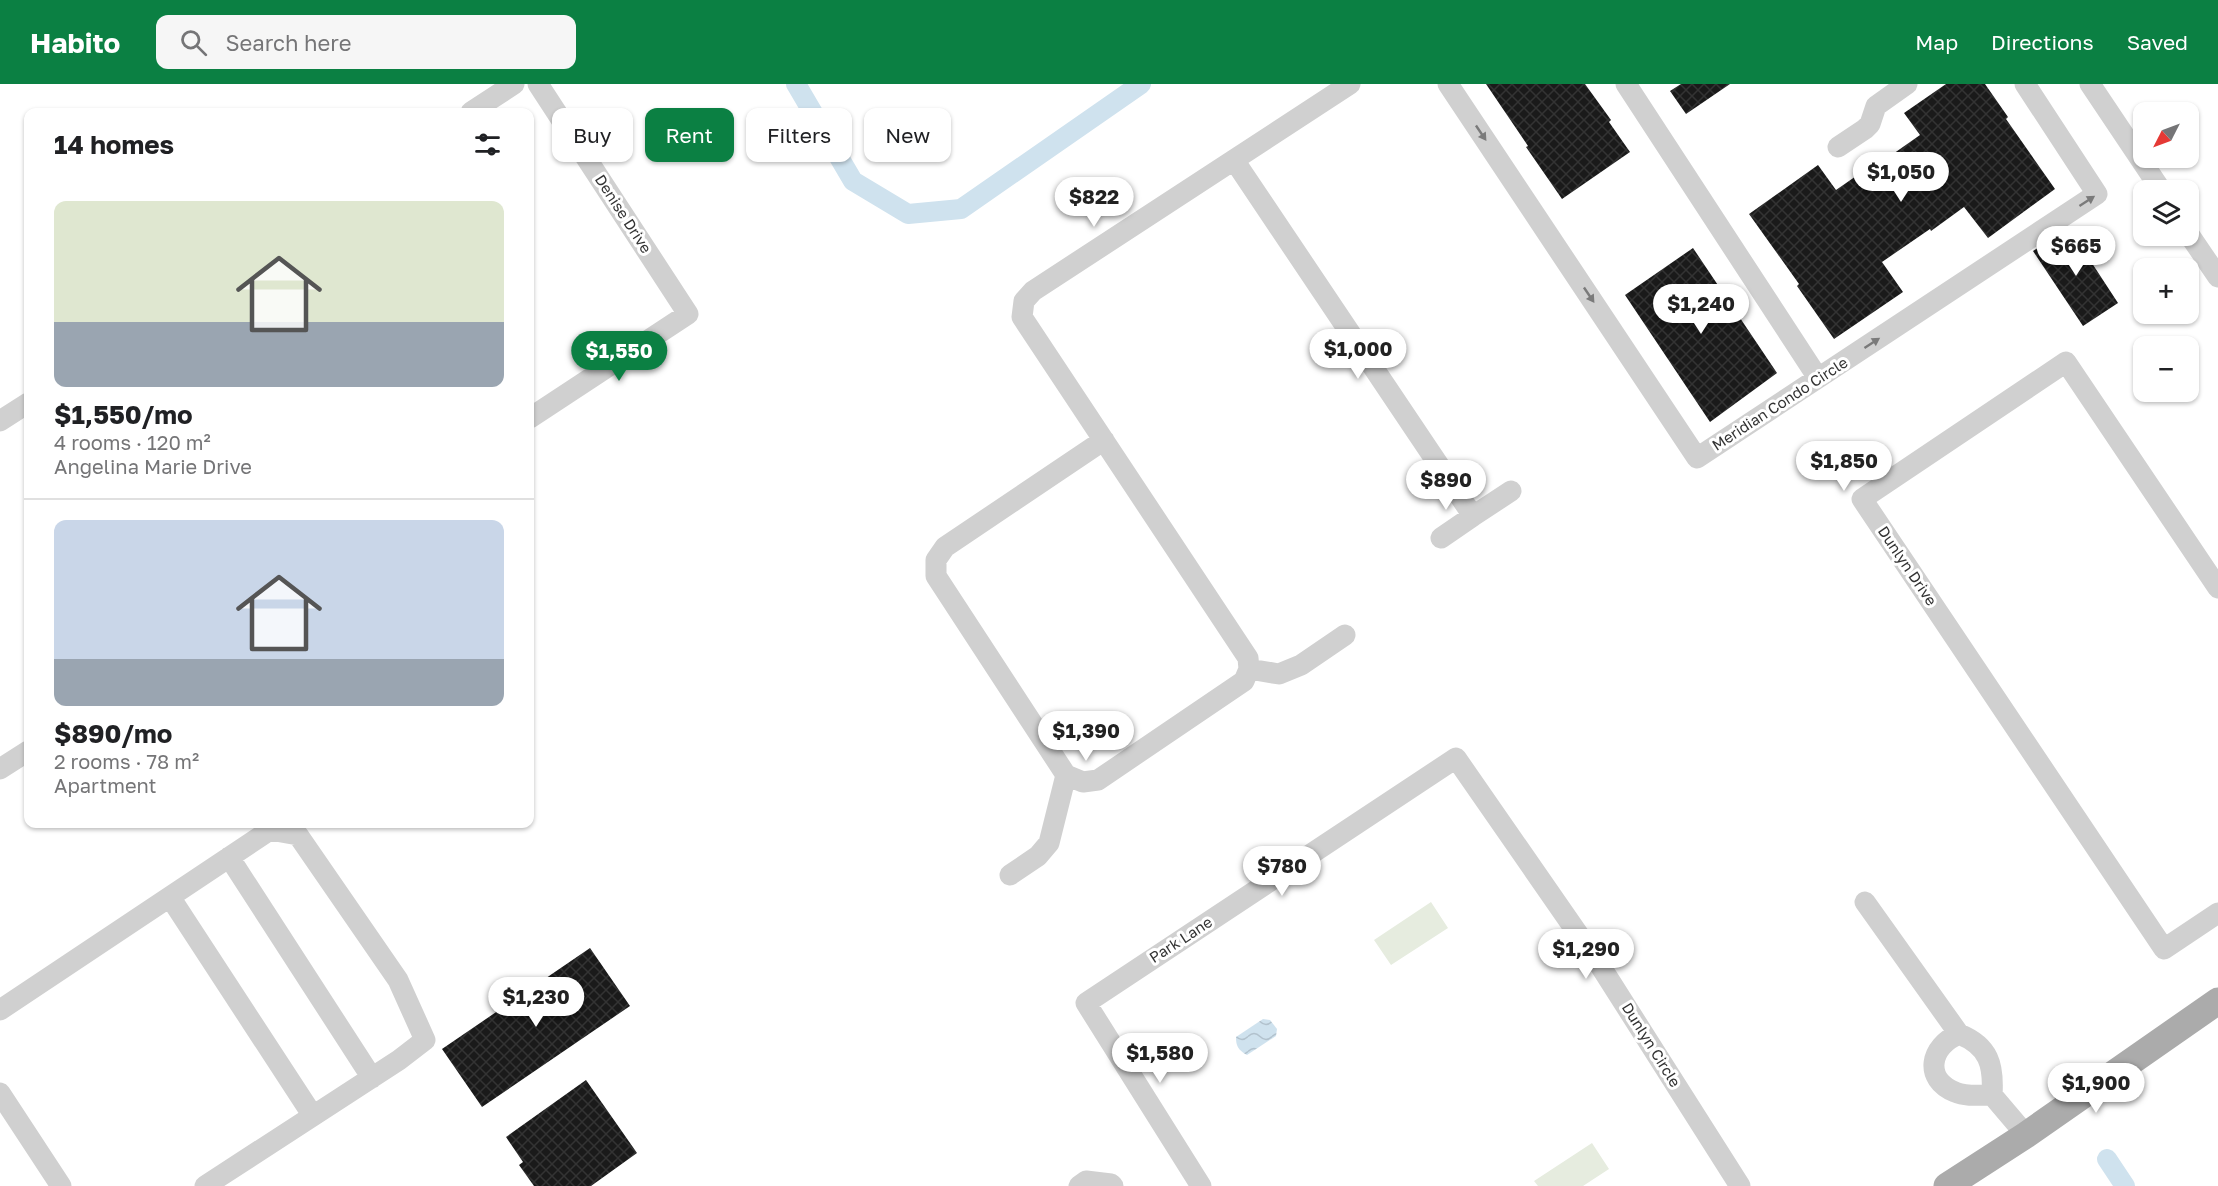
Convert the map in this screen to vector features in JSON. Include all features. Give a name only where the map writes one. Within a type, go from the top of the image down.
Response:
[{"type":"main road","points":[[1947,1186],[2026,1135],[2218,1001]]},
{"type":"street","points":[[477,108],[514,84]]},
{"type":"street","name":"Denise Drive","points":[[534,415],[688,314],[538,84]]},
{"type":"street","points":[[1104,440],[945,547],[936,560],[936,576],[1066,775],[1083,782],[1098,780],[1244,681],[1249,669],[1248,658],[1104,440],[1022,317],[1023,301],[1033,291],[1350,84]]},
{"type":"street","name":"Meridian Condo Circle","points":[[1448,84],[1697,458],[2097,194],[2025,84]]},
{"type":"street","points":[[1626,84],[1818,378]]},
{"type":"street","points":[[1838,147],[1865,129],[1870,124],[1876,106],[1907,84]]},
{"type":"street","points":[[2090,84],[2154,180]]},
{"type":"street","points":[[1234,160],[1473,516]]},
{"type":"street","points":[[2198,246],[2215,267]]},
{"type":"street","name":"Dunlyn Drive","points":[[2218,588],[2066,362],[1862,499],[2164,949],[2218,913]]},
{"type":"street","points":[[0,421],[24,406]]},
{"type":"street","points":[[1441,538],[1511,491]]},
{"type":"street","points":[[1249,669],[1279,674],[1301,665],[1345,635]]},
{"type":"street","points":[[0,769],[24,753]]},
{"type":"street","name":"Park Lane","points":[[1201,1186],[1086,1002],[1456,758]]},
{"type":"street","name":"Dunlyn Circle","points":[[1456,758],[1601,967],[1740,1186]]},
{"type":"street","points":[[1010,875],[1038,856],[1049,843],[1066,775]]},
{"type":"street","points":[[0,1010],[270,830],[298,835],[398,980],[425,1040],[372,1078],[205,1186]]},
{"type":"street","points":[[229,857],[372,1078]]},
{"type":"street","points":[[170,897],[313,1116]]},
{"type":"street","points":[[1865,902],[1959,1034],[1971,1039],[1982,1048],[1989,1059],[1994,1078],[1992,1095],[2026,1135]]},
{"type":"street","points":[[1959,1034],[1949,1038],[1940,1048],[1934,1058],[1933,1072],[1940,1083],[1956,1093],[1992,1095]]},
{"type":"street","points":[[0,1093],[6,1116],[61,1186]]},
{"type":"street","points":[[1079,1186],[1086,1181],[1113,1186]]},
{"type":"shaded area","points":[[1431,902],[1448,928],[1391,965],[1374,940]]},
{"type":"shaded area","points":[[1592,1143],[1609,1169],[1583,1186],[1538,1186],[1534,1181]]},
{"type":"water","points":[[1263,1019],[1270,1020],[1277,1029],[1276,1036],[1247,1055],[1238,1048],[1236,1037]]},
{"type":"building","points":[[1486,84],[1585,84],[1611,120],[1609,122],[1630,152],[1562,199]]},
{"type":"building","points":[[1681,84],[1730,84],[1686,114],[1670,91]]},
{"type":"building","points":[[1946,84],[1985,84],[2008,117],[2006,119],[2055,189],[1988,238],[1964,207],[1931,231],[1930,229],[1882,262],[1903,292],[1834,339],[1797,286],[1799,284],[1749,214],[1818,165],[1836,190],[1872,165],[1873,168],[1920,135],[1904,113]]},
{"type":"building","points":[[2069,228],[2118,303],[2083,326],[2033,251]]},
{"type":"building","points":[[1693,248],[1777,373],[1710,422],[1625,295]]},
{"type":"building","points":[[590,948],[630,1006],[482,1107],[442,1049]]},
{"type":"building","points":[[586,1080],[637,1153],[591,1186],[534,1186],[519,1165],[523,1162],[506,1137]]},
{"type":"waterway","points":[[796,84],[853,181],[908,214],[961,209],[1141,84]]},
{"type":"waterway","points":[[2107,1159],[2125,1186]]}]
